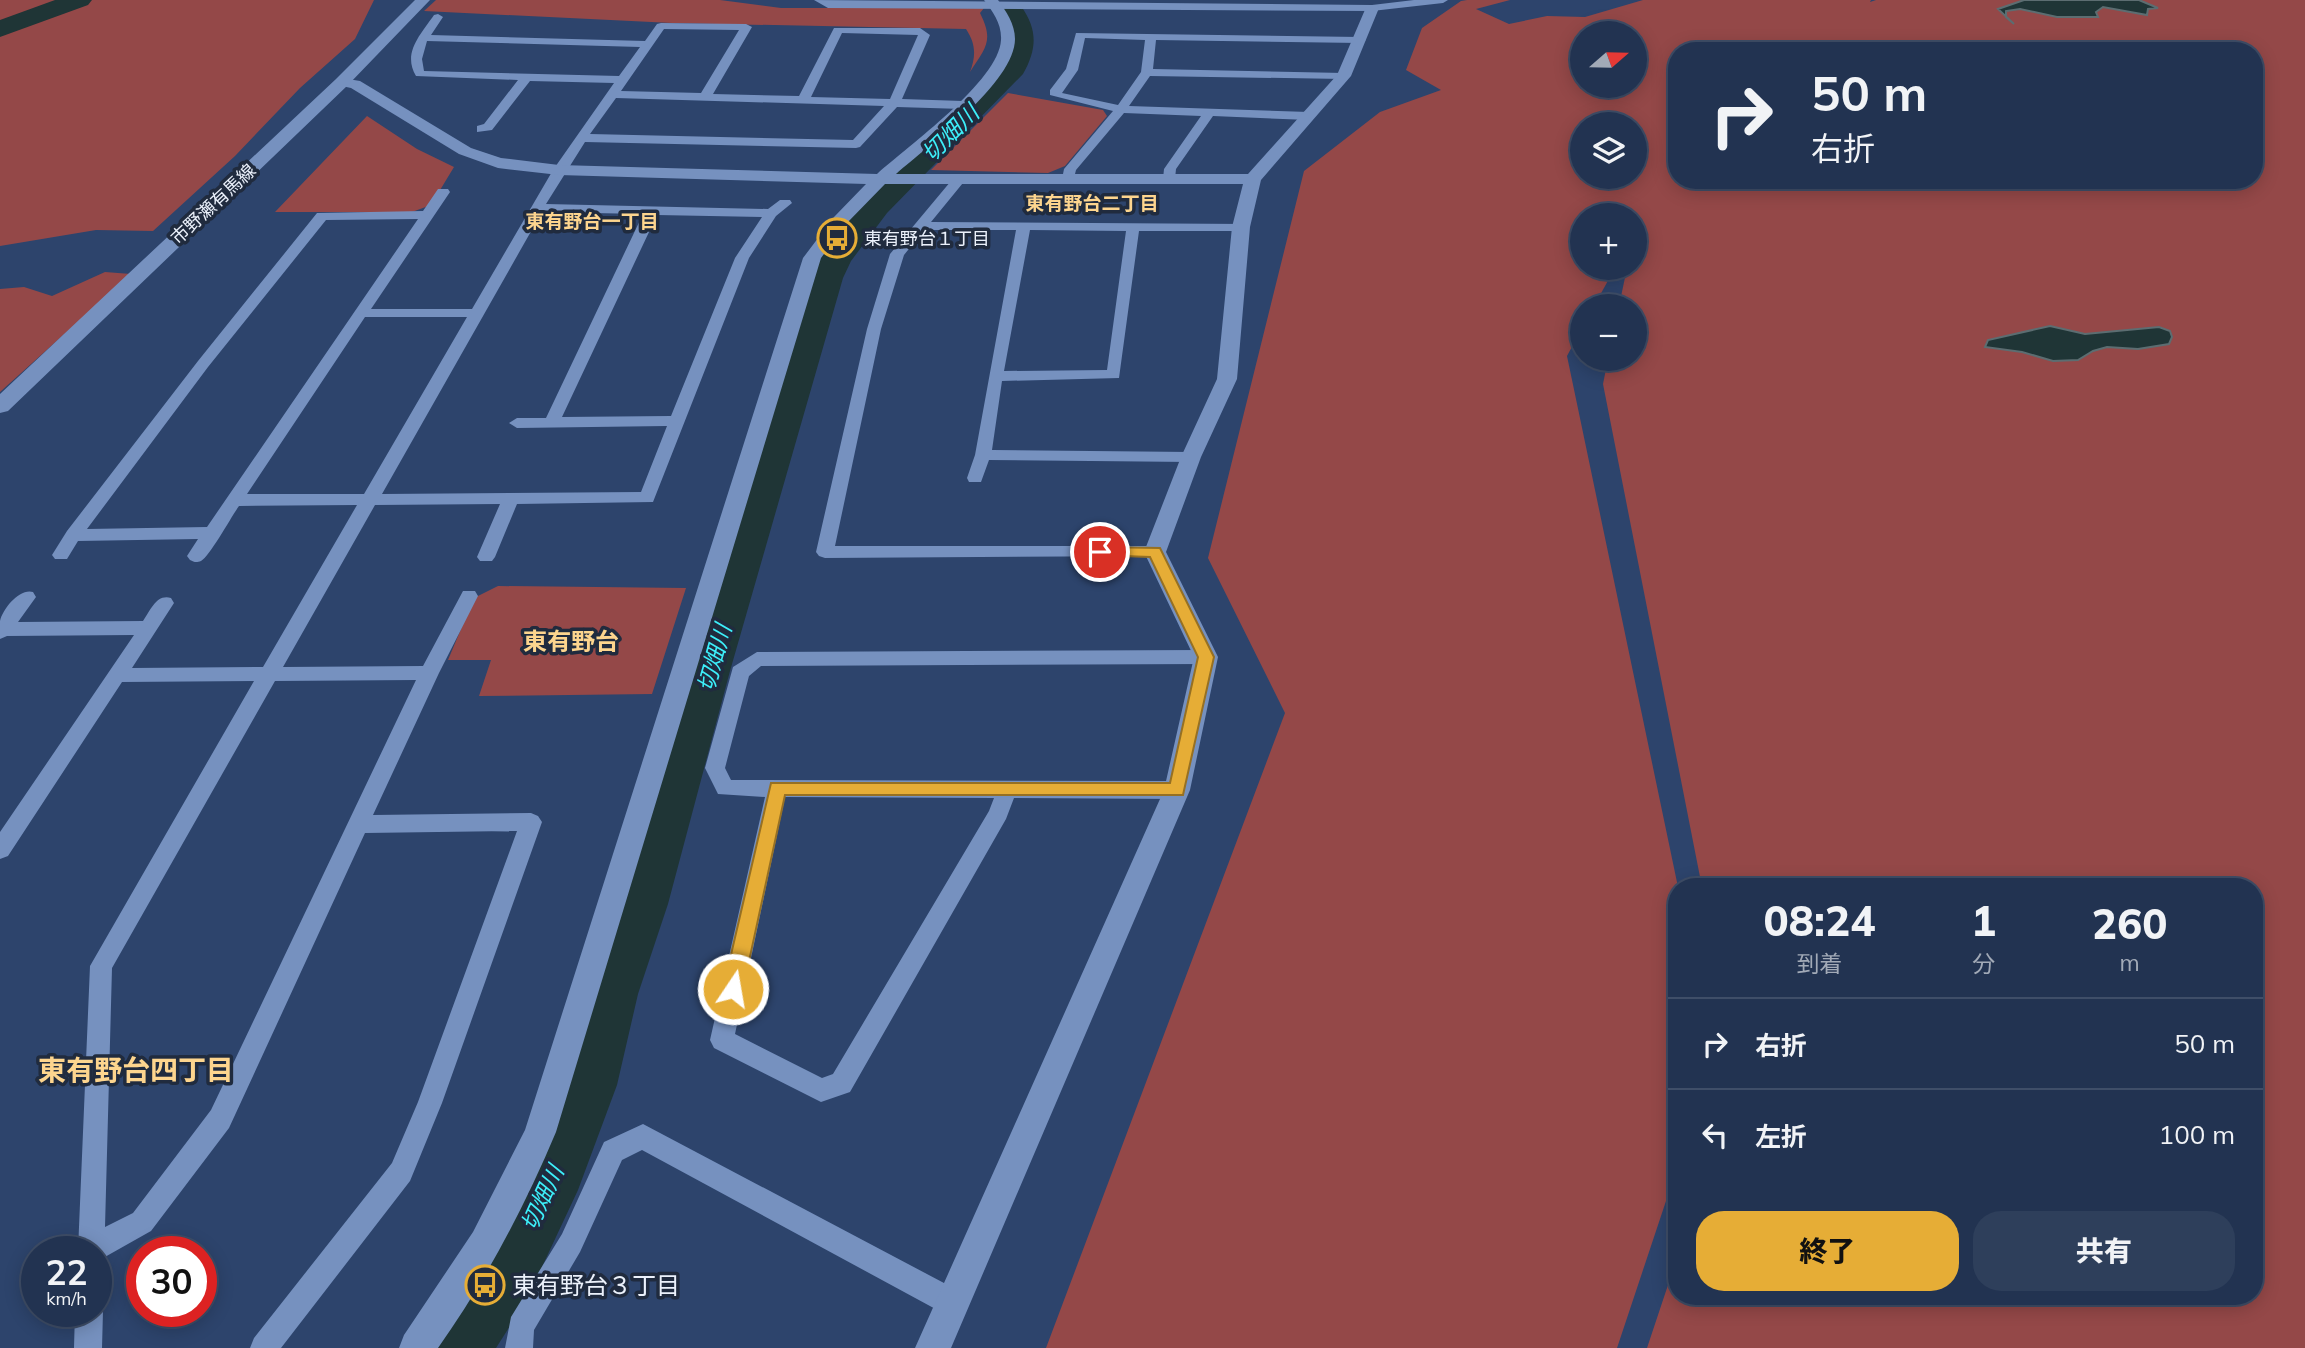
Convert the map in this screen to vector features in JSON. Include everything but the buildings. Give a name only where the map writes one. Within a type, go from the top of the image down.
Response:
[{"type":"main road","name":"市野瀬有馬線","points":[[0,406],[342,82],[423,0]]},
{"type":"street","points":[[819,0],[828,5],[993,2],[1372,8],[1443,0]]},
{"type":"street","points":[[417,1348],[486,1244],[516,1188],[540,1132],[805,275],[816,251],[831,231],[995,72],[1008,46],[1007,29],[993,2]]},
{"type":"street","points":[[933,1348],[1177,790],[1206,657],[1155,552],[1191,457],[1227,379],[1241,227],[1253,179],[1344,76],[1372,8]]},
{"type":"street","points":[[438,16],[415,55],[415,66],[420,74],[526,78],[705,97],[963,105]]},
{"type":"street","points":[[91,1236],[101,966],[559,170],[661,26],[747,27],[705,97]]},
{"type":"street","points":[[584,138],[856,144],[895,102],[924,36],[920,31],[838,30],[803,100]]},
{"type":"street","points":[[1309,116],[1121,109],[1067,100],[1056,96],[1056,90],[1072,70],[1080,35],[1360,40]]},
{"type":"street","points":[[1068,178],[1070,169],[1121,109],[1147,72],[1151,37]]},
{"type":"street","points":[[424,38],[646,44]]},
{"type":"street","points":[[1147,72],[1344,76]]},
{"type":"street","points":[[481,129],[488,127],[526,78]]},
{"type":"street","points":[[342,82],[355,84],[465,150],[499,163],[559,170],[884,178],[1253,179]]},
{"type":"street","points":[[1169,179],[1170,169],[1209,113]]},
{"type":"street","points":[[961,178],[897,254],[875,327],[825,552],[1155,552]]},
{"type":"street","points":[[196,556],[443,192]]},
{"type":"street","points":[[237,499],[648,498],[742,258],[771,214],[785,203]]},
{"type":"street","points":[[537,208],[771,214]]},
{"type":"street","points":[[552,421],[652,211]]},
{"type":"street","points":[[61,555],[203,365],[321,216],[429,215]]},
{"type":"street","points":[[919,226],[1241,227]]},
{"type":"street","points":[[975,478],[983,455],[995,376],[1024,226]]},
{"type":"street","points":[[995,376],[1114,375],[1133,226]]},
{"type":"street","points":[[363,313],[477,313]]},
{"type":"street","points":[[517,423],[678,421]]},
{"type":"street","points":[[983,455],[1191,457]]},
{"type":"street","points":[[486,557],[512,498]]},
{"type":"street","points":[[73,536],[214,533]]},
{"type":"street","points":[[112,1238],[142,1222],[220,1119],[429,673],[469,596]]},
{"type":"street","points":[[1,631],[27,597]]},
{"type":"street","points":[[0,850],[165,603]]},
{"type":"street","points":[[1,631],[148,628]]},
{"type":"street","points":[[1177,790],[726,788],[715,768],[740,673],[757,659],[1206,657]]},
{"type":"street","points":[[117,675],[429,673]]},
{"type":"street","points":[[778,788],[722,1040],[821,1090],[841,1084],[999,813],[1007,789]]},
{"type":"street","points":[[264,1348],[401,1172],[430,1103],[531,822],[360,824]]},
{"type":"street","points":[[519,1348],[521,1327],[570,1243],[613,1151],[643,1137],[951,1302]]},
{"type":"street","points":[[88,1348],[89,1327]]},
{"type":"shaded area","points":[[0,0],[374,0],[355,39],[300,88],[235,156],[153,231],[96,230],[0,246]]},
{"type":"shaded area","points":[[436,0],[720,0],[781,8],[984,8],[980,13],[987,37],[984,50],[970,72],[974,50],[966,29],[672,23],[424,11]]},
{"type":"shaded area","points":[[1467,0],[1510,0],[1476,9],[1509,24],[1547,16],[1585,17],[1643,0],[2305,0],[2305,1348],[1647,1348],[1668,1285],[1668,1305],[2263,1305],[2263,878],[1700,878],[1603,384],[1606,371],[1647,371],[1647,294],[1622,294],[1624,280],[1647,280],[1647,203],[1570,203],[1570,280],[1608,280],[1601,294],[1570,294],[1570,350],[1567,356],[1676,878],[1668,878],[1668,1195],[1617,1348],[1046,1348],[1285,713],[1208,558],[1304,171],[1380,112],[1441,90],[1406,70],[1422,28],[1461,1]]},
{"type":"shaded area","points":[[2024,0],[2139,0],[2158,8],[2148,9],[2147,15],[2103,7],[2096,12],[2098,17],[2057,17],[2020,9],[2006,11],[2006,16],[1998,9]]},
{"type":"shaded area","points":[[1008,93],[1103,110],[1107,116],[1065,166],[1048,173],[931,170]]},
{"type":"shaded area","points":[[367,116],[417,149],[454,167],[431,205],[412,212],[275,212]]},
{"type":"shaded area","points":[[105,272],[131,274],[0,392],[0,289],[24,287],[52,296]]},
{"type":"shaded area","points":[[2050,326],[2085,334],[2159,327],[2170,331],[2172,337],[2169,344],[2138,349],[2107,347],[2078,360],[2053,361],[2022,352],[1985,347],[1988,340]]},
{"type":"shaded area","points":[[498,586],[686,588],[652,694],[479,696],[491,660],[448,660],[474,598]]},
{"type":"waterway","points":[[0,29],[79,0]]},
{"type":"waterway","name":"切畑川","points":[[458,1348],[504,1279],[557,1169],[588,1085],[610,994],[642,904],[707,671],[826,278],[835,259],[876,206],[1009,74],[1020,50],[1022,35],[1012,11]]},
{"type":"place","name":"東有野台１丁目","points":[[837,238]]},
{"type":"place","name":"東有野台３丁目","points":[[485,1285]]},
{"type":"district","name":"東有野台二丁目","points":[[1092,203]]},
{"type":"district","name":"東有野台一丁目","points":[[592,221]]},
{"type":"district","name":"東有野台","points":[[571,641]]},
{"type":"district","name":"東有野台四丁目","points":[[136,1069]]},
{"type":"route","points":[[733,989],[778,788],[1177,790],[1206,657],[1155,552],[1100,552]]}]
